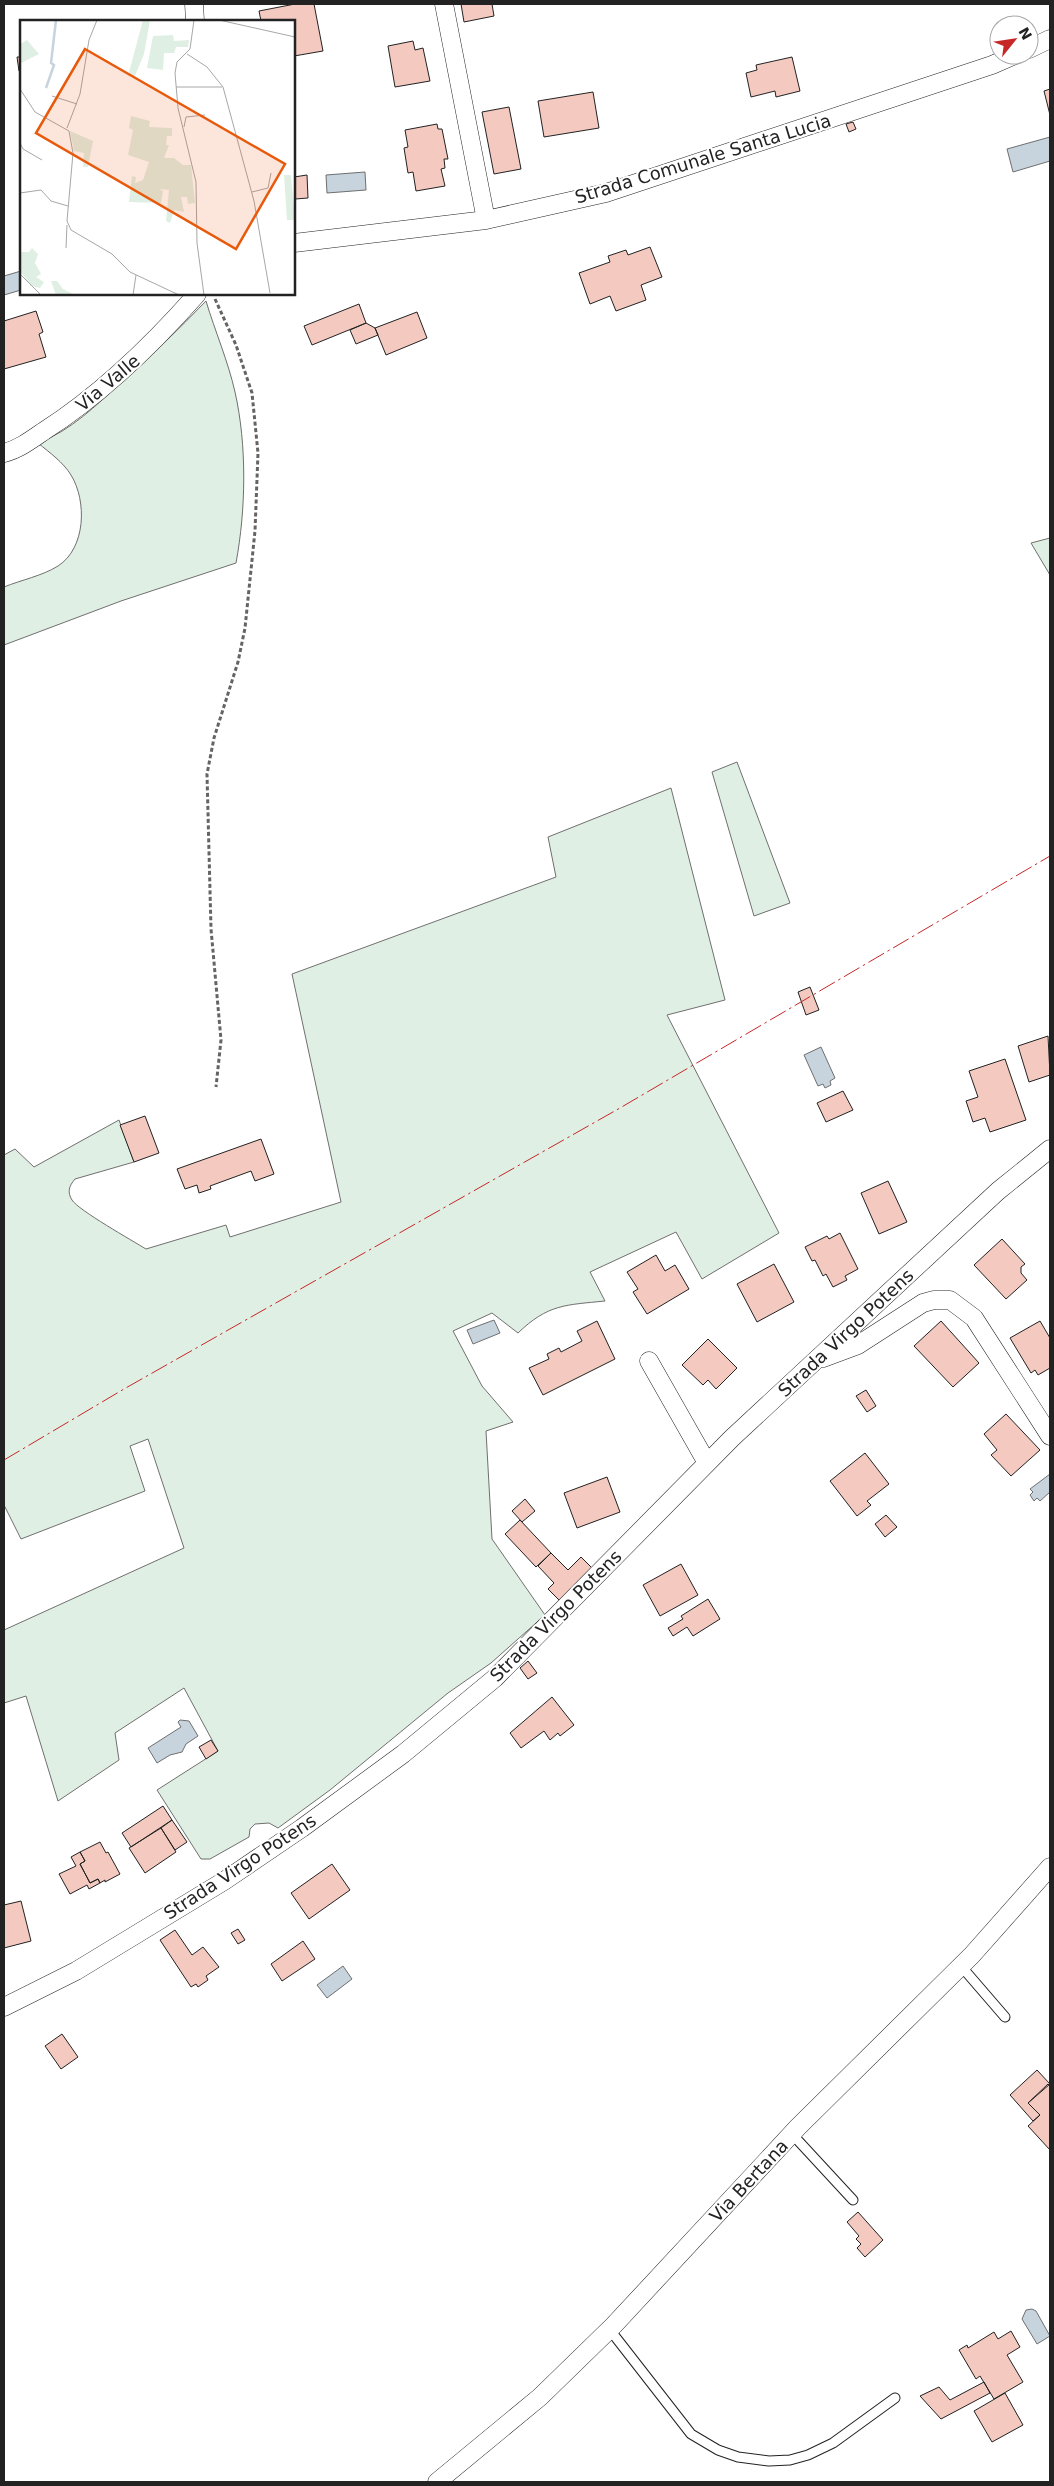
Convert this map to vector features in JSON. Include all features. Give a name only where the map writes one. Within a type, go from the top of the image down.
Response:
[{"type":"street","points":[[194,4],[195,20]]},
{"type":"street","points":[[444,4],[486,220]]},
{"type":"street","name":"Strada Comunale Santa Lucia","points":[[295,243],[486,220],[606,193],[992,65]]},
{"type":"street","name":"Via Valle","points":[[4,453],[16,450],[67,417],[143,353],[196,295]]},
{"type":"street","name":"Strada Virgo Potens","points":[[4,2007],[76,1971],[224,1881],[302,1828],[403,1754],[495,1678],[707,1463],[998,1191],[1050,1149]]},
{"type":"street","points":[[815,1361],[858,1345],[923,1303],[934,1300],[950,1300],[974,1318],[1050,1436]]},
{"type":"street","points":[[649,1361],[707,1463]]},
{"type":"street","name":"Via Bertana","points":[[437,2482],[540,2397],[610,2330],[792,2134],[961,1966],[1050,1867]]},
{"type":"lane","points":[[961,1966],[1005,2017]]},
{"type":"lane","points":[[792,2134],[853,2200]]},
{"type":"lane","points":[[610,2330],[691,2434],[718,2450],[738,2457],[769,2461],[790,2460],[808,2455],[833,2443],[895,2398]]},
{"type":"path","points":[[213,295],[236,345],[252,393],[258,453],[255,532],[245,628],[238,662],[214,738],[207,774],[211,929],[220,1040],[216,1088]]},
{"type":"green space","points":[[206,301],[232,380],[242,433],[244,477],[242,521],[236,563],[121,601],[4,645],[4,587],[58,566],[74,548],[79,536],[81,510],[76,486],[68,470],[38,443],[62,431],[93,408]]},
{"type":"green space","points":[[1050,538],[1050,575],[1031,543]]},
{"type":"green space","points":[[737,762],[790,903],[754,916],[712,772]]},
{"type":"green space","points":[[671,788],[725,1000],[667,1015],[779,1233],[702,1279],[676,1232],[590,1272],[605,1301],[568,1305],[548,1311],[529,1323],[518,1333],[492,1313],[453,1331],[482,1386],[513,1422],[486,1431],[492,1539],[545,1615],[491,1663],[448,1693],[330,1790],[278,1828],[269,1823],[255,1824],[250,1829],[249,1837],[210,1859],[201,1859],[157,1790],[218,1751],[184,1688],[115,1733],[119,1760],[58,1801],[26,1696],[4,1703],[4,1630],[184,1548],[148,1439],[130,1446],[145,1491],[21,1539],[4,1505],[4,1155],[15,1149],[34,1167],[119,1120],[134,1162],[75,1179],[69,1192],[72,1200],[84,1211],[146,1249],[226,1225],[230,1237],[341,1202],[292,974],[556,877],[548,837]]},
{"type":"shaded area","points":[[1050,137],[1050,161],[1013,172],[1007,149]]},
{"type":"shaded area","points":[[365,172],[366,190],[327,193],[326,175]]},
{"type":"shaded area","points":[[20,271],[20,290],[4,295],[4,276]]},
{"type":"shaded area","points":[[821,1047],[835,1078],[830,1081],[831,1085],[825,1088],[823,1084],[818,1086],[804,1055]]},
{"type":"shaded area","points":[[494,1320],[500,1333],[473,1344],[467,1330]]},
{"type":"shaded area","points":[[1050,1474],[1050,1492],[1040,1501],[1037,1498],[1034,1501],[1030,1495],[1033,1492],[1030,1489]]},
{"type":"shaded area","points":[[180,1720],[189,1721],[198,1736],[186,1744],[182,1752],[170,1755],[157,1763],[148,1748],[181,1727],[178,1722]]},
{"type":"shaded area","points":[[343,1966],[352,1979],[327,1998],[317,1985]]},
{"type":"shaded area","points":[[1032,2309],[1036,2311],[1050,2336],[1037,2344],[1022,2319],[1026,2310]]},
{"type":"building","points":[[295,4],[314,4],[323,51],[295,56],[295,20],[261,20],[259,11]]},
{"type":"building","points":[[461,4],[492,4],[494,16],[464,22]]},
{"type":"building","points":[[413,41],[415,50],[423,48],[430,81],[395,87],[388,46]]},
{"type":"building","points":[[17,57],[20,57],[19,71]]},
{"type":"building","points":[[792,57],[800,91],[776,97],[775,91],[751,97],[746,73],[757,70],[756,65]]},
{"type":"building","points":[[1050,89],[1050,115],[1044,91]]},
{"type":"building","points":[[593,92],[599,128],[544,137],[538,101]]},
{"type":"building","points":[[509,107],[521,169],[494,174],[482,112]]},
{"type":"building","points":[[853,122],[856,129],[849,132],[846,124]]},
{"type":"building","points":[[437,124],[438,129],[442,129],[448,159],[444,159],[445,168],[441,169],[445,186],[416,191],[413,172],[408,173],[404,148],[408,147],[405,130]]},
{"type":"building","points":[[307,175],[308,198],[295,199],[295,177]]},
{"type":"building","points":[[650,247],[662,277],[641,285],[646,300],[616,311],[610,296],[590,304],[579,273],[610,262],[608,256],[626,250],[628,255]]},
{"type":"building","points":[[359,304],[366,323],[312,345],[304,326]]},
{"type":"building","points":[[36,311],[43,332],[39,334],[46,357],[4,369],[4,321]]},
{"type":"building","points":[[417,312],[427,338],[386,355],[375,328]]},
{"type":"building","points":[[366,323],[375,328],[378,335],[356,344],[350,330]]},
{"type":"building","points":[[810,987],[819,1010],[806,1015],[798,992]]},
{"type":"building","points":[[1048,1036],[1050,1075],[1029,1082],[1018,1046]]},
{"type":"building","points":[[1005,1059],[1026,1120],[990,1132],[985,1118],[973,1122],[966,1101],[978,1097],[969,1071]]},
{"type":"building","points":[[843,1091],[853,1110],[826,1122],[817,1103]]},
{"type":"building","points":[[145,1116],[159,1153],[134,1162],[120,1125]]},
{"type":"building","points":[[261,1139],[274,1174],[255,1181],[251,1171],[210,1186],[211,1189],[199,1193],[197,1185],[185,1189],[177,1169]]},
{"type":"building","points":[[888,1181],[907,1222],[879,1234],[861,1193]]},
{"type":"building","points":[[840,1233],[858,1269],[845,1276],[847,1280],[833,1287],[826,1274],[823,1276],[815,1260],[812,1261],[805,1247],[827,1236],[829,1239]]},
{"type":"building","points":[[1002,1239],[1025,1264],[1021,1267],[1021,1273],[1027,1280],[1006,1299],[974,1265]]},
{"type":"building","points":[[656,1255],[665,1271],[675,1265],[689,1289],[647,1314],[633,1292],[638,1289],[627,1272]]},
{"type":"building","points":[[774,1264],[794,1302],[757,1322],[737,1284]]},
{"type":"building","points":[[597,1321],[615,1359],[543,1395],[529,1368],[549,1359],[547,1354],[559,1348],[561,1352],[582,1341],[577,1331]]},
{"type":"building","points":[[941,1321],[979,1363],[953,1387],[914,1346]]},
{"type":"building","points":[[1040,1321],[1050,1338],[1050,1368],[1038,1375],[1035,1370],[1031,1373],[1010,1338]]},
{"type":"building","points":[[708,1339],[737,1368],[716,1389],[708,1380],[703,1385],[682,1365]]},
{"type":"building","points":[[866,1390],[876,1406],[867,1412],[856,1396]]},
{"type":"building","points":[[1006,1414],[1040,1450],[1011,1476],[991,1455],[997,1450],[984,1434]]},
{"type":"building","points":[[865,1453],[889,1484],[867,1501],[871,1505],[857,1516],[830,1481]]},
{"type":"building","points":[[607,1477],[620,1512],[577,1528],[564,1493]]},
{"type":"building","points":[[525,1499],[535,1511],[522,1522],[512,1511]]},
{"type":"building","points":[[886,1515],[897,1527],[885,1537],[875,1524]]},
{"type":"building","points":[[520,1520],[551,1553],[536,1567],[505,1534]]},
{"type":"building","points":[[551,1553],[568,1570],[581,1557],[596,1572],[560,1601],[548,1589],[554,1583],[538,1566]]},
{"type":"building","points":[[681,1564],[698,1595],[660,1616],[643,1585]]},
{"type":"building","points":[[708,1599],[720,1619],[693,1636],[687,1627],[673,1636],[668,1628],[683,1619],[681,1616]]},
{"type":"building","points":[[528,1661],[537,1673],[528,1679],[520,1668]]},
{"type":"building","points":[[552,1697],[574,1725],[560,1736],[558,1733],[550,1740],[544,1731],[521,1748],[510,1733]]},
{"type":"building","points":[[211,1740],[218,1751],[206,1759],[199,1747]]},
{"type":"building","points":[[163,1806],[172,1820],[131,1847],[122,1833]]},
{"type":"building","points":[[172,1820],[187,1842],[175,1850],[161,1828]]},
{"type":"building","points":[[161,1828],[176,1852],[145,1873],[129,1848]]},
{"type":"building","points":[[100,1842],[120,1874],[105,1882],[105,1880],[100,1883],[98,1879],[90,1883],[80,1864],[85,1861],[80,1852]]},
{"type":"building","points":[[80,1852],[85,1861],[80,1864],[90,1883],[98,1879],[100,1883],[89,1889],[87,1885],[70,1894],[59,1874],[76,1866],[71,1857]]},
{"type":"building","points":[[332,1864],[350,1890],[309,1919],[291,1893]]},
{"type":"building","points":[[21,1901],[31,1941],[4,1948],[4,1905]]},
{"type":"building","points":[[238,1929],[245,1940],[238,1944],[231,1933]]},
{"type":"building","points":[[175,1930],[192,1955],[203,1947],[219,1967],[206,1976],[208,1980],[198,1987],[196,1984],[191,1987],[160,1940]]},
{"type":"building","points":[[303,1941],[315,1959],[282,1981],[271,1964]]},
{"type":"building","points":[[62,2034],[78,2057],[61,2069],[45,2046]]},
{"type":"building","points":[[1037,2070],[1050,2084],[1028,2103],[1040,2115],[1033,2121],[1010,2095]]},
{"type":"building","points":[[1048,2084],[1050,2086],[1050,2150],[1028,2126],[1040,2115],[1028,2103]]},
{"type":"building","points":[[858,2212],[883,2240],[865,2257],[857,2248],[861,2244],[856,2239],[859,2236],[847,2222]]},
{"type":"building","points":[[1011,2331],[1020,2347],[1007,2355],[1023,2382],[994,2399],[980,2376],[976,2379],[959,2350],[967,2345],[968,2348],[994,2332],[998,2339]]},
{"type":"building","points":[[984,2382],[990,2393],[941,2419],[920,2396],[939,2387],[950,2400]]},
{"type":"building","points":[[1005,2393],[1023,2425],[992,2442],[974,2411]]},
{"type":"power","points":[[4,1460],[124,1389],[620,1108],[1050,856]]}]
